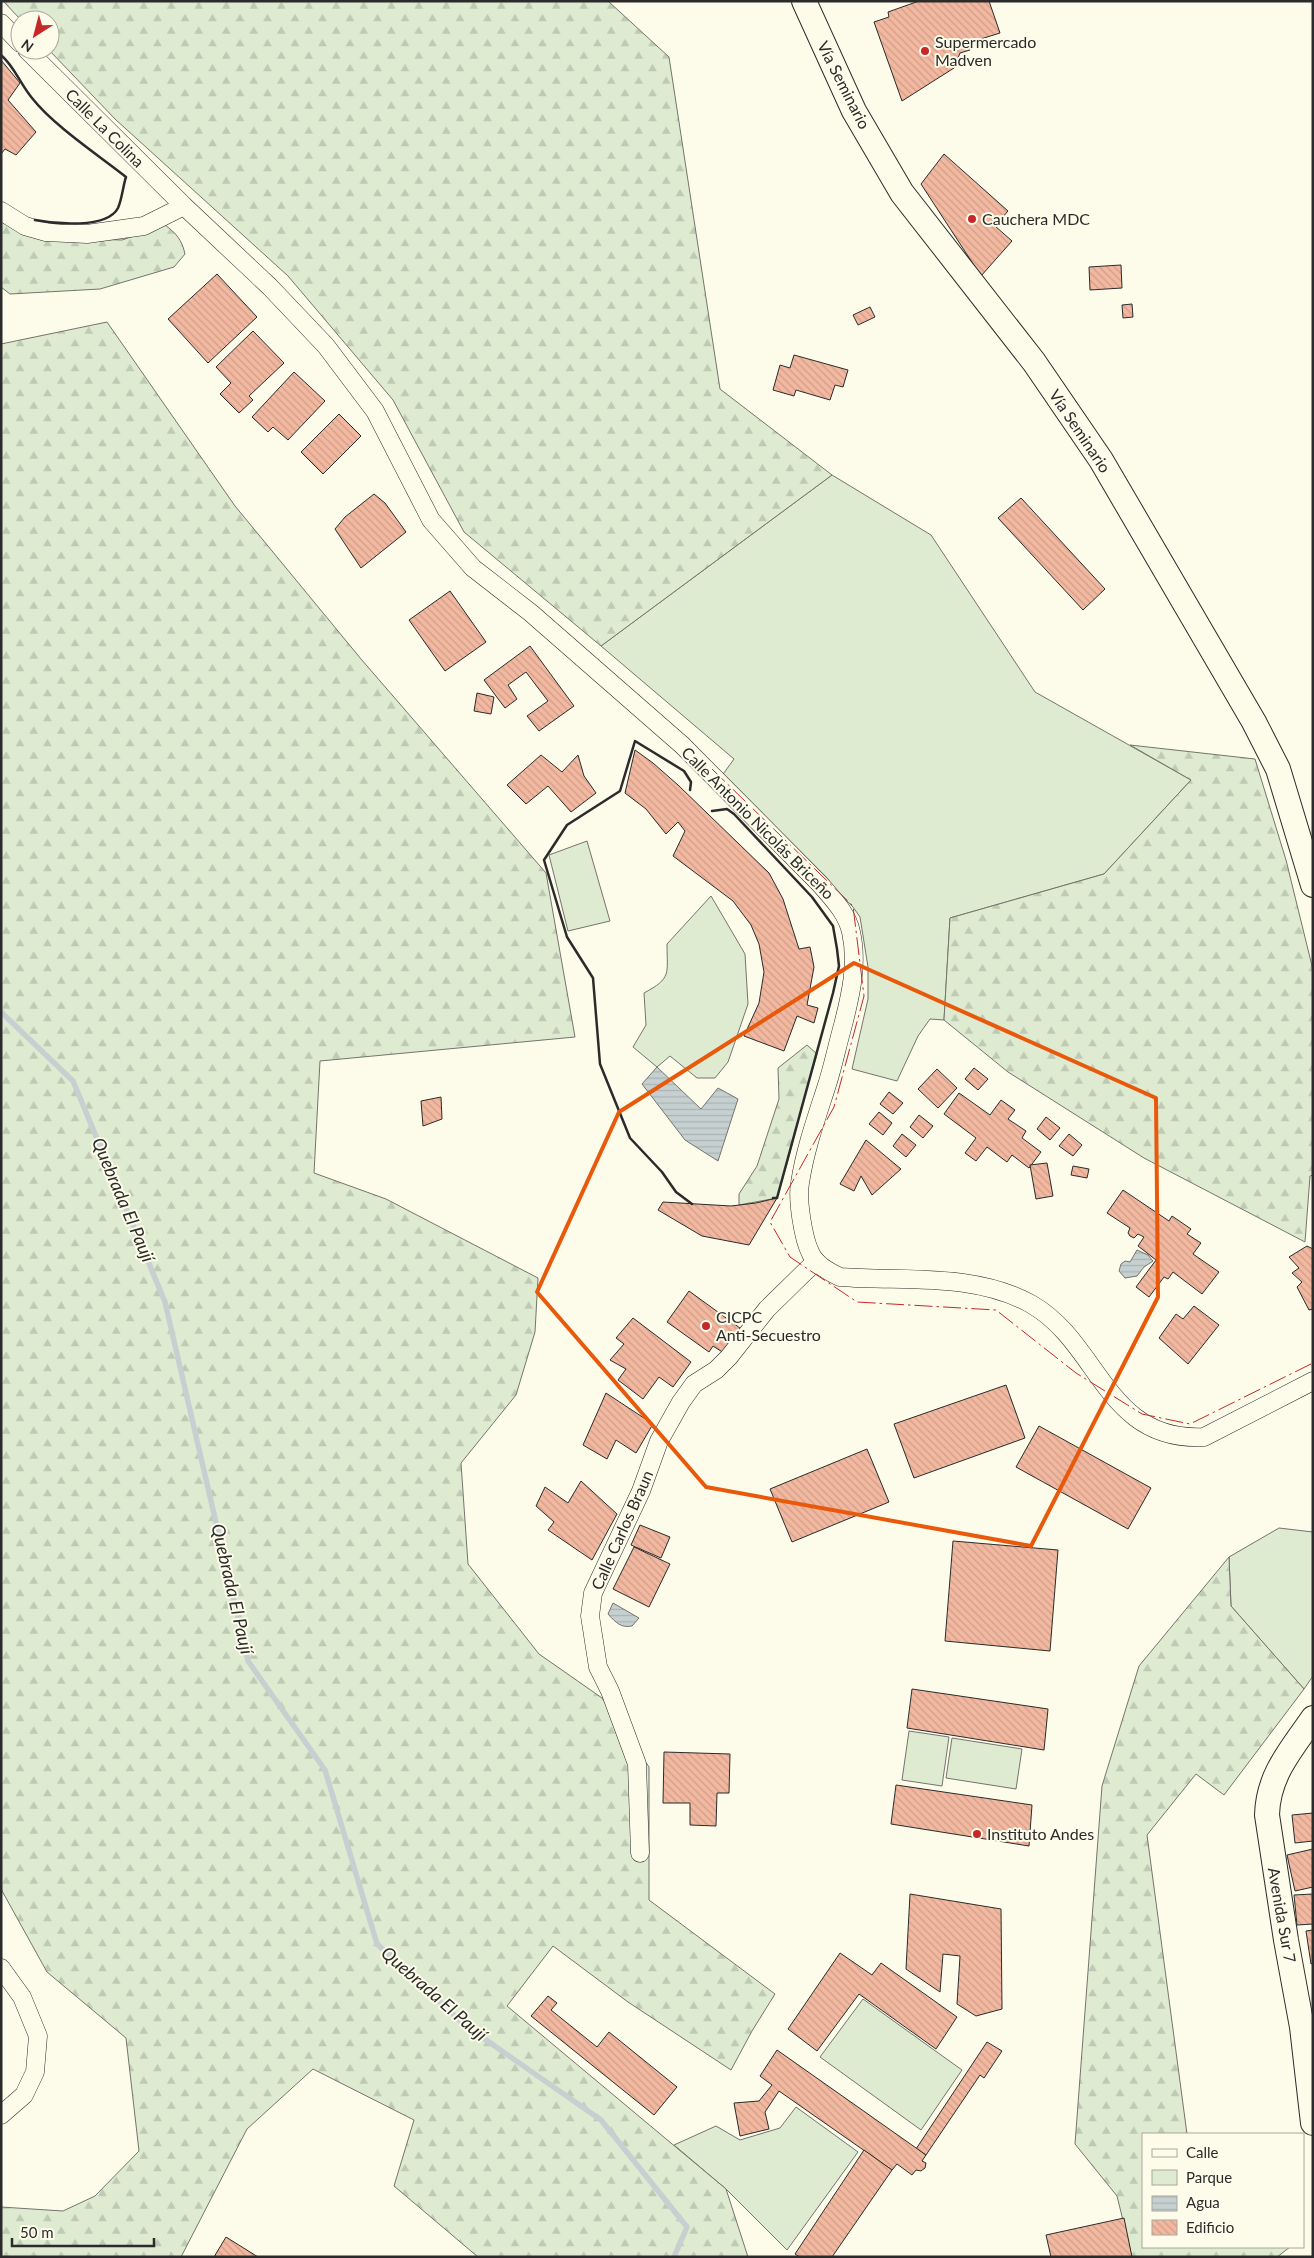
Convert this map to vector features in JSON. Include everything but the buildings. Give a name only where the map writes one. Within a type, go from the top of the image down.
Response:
[{"type":"main road","name":"Vía Seminario","points":[[804,1],[854,111],[902,193],[1034,362],[1101,460],[1254,722],[1278,769],[1313,885]]},
{"type":"main road","name":"Avenida Sur 7","points":[[1313,1718],[1275,1775],[1268,1796],[1267,1815],[1302,2027],[1313,2123]]},
{"type":"street","points":[[1,23],[10,32]]},
{"type":"street","name":"Calle La Colina","points":[[37,60],[184,206]]},
{"type":"street","points":[[1,211],[25,226],[46,232],[87,234],[144,226],[184,206]]},
{"type":"street","name":"Calle Antonio Nicolás Briceño","points":[[184,206],[270,287],[346,370],[375,411],[431,520],[473,568],[531,613],[682,745],[814,877],[837,904],[850,930],[854,970],[837,1050],[799,1185],[804,1234],[811,1254],[816,1261]]},
{"type":"street","points":[[816,1261],[840,1277],[966,1282],[986,1286],[1029,1303],[1048,1315],[1128,1413],[1166,1435],[1185,1438],[1204,1437],[1313,1381]]},
{"type":"street","name":"Calle Carlos Braun","points":[[640,1853],[637,1764],[610,1691],[598,1667],[590,1616],[593,1592],[641,1491],[659,1441],[677,1407],[694,1384],[716,1370],[728,1358],[767,1309],[816,1261]]},
{"type":"street","points":[[1,1968],[22,1998],[38,2036],[35,2072],[24,2096],[1,2115]]},
{"type":"highlighted area","points":[[854,963],[1156,1098],[1158,1297],[1031,1546],[706,1487],[537,1292],[619,1112]]},
{"type":"green space","points":[[3,1],[608,1],[669,57],[720,389],[832,475],[601,646],[464,532],[393,400],[288,276],[115,119],[59,60],[60,10],[12,10]]},
{"type":"green space","points":[[1,222],[48,238],[122,240],[165,225],[178,237],[185,254],[174,267],[100,289],[10,294],[1,287]]},
{"type":"green space","points":[[107,322],[235,506],[361,659],[546,873],[575,1037],[320,1061],[314,1173],[386,1199],[538,1278],[535,1332],[516,1395],[461,1463],[468,1564],[539,1654],[602,1698],[649,1767],[649,1900],[775,1994],[731,2070],[628,2002],[553,1946],[507,2006],[726,2189],[748,2257],[478,2257],[394,2186],[414,2120],[313,2069],[247,2129],[181,2257],[1,2257],[1,2207],[63,2211],[95,2196],[139,2151],[126,2038],[47,1972],[1,1889],[1,344]]},
{"type":"green space","points":[[832,475],[931,535],[1035,692],[1191,780],[1104,874],[950,918],[944,1020],[930,1019],[918,1036],[897,1081],[852,1069],[868,999],[868,967],[860,917],[853,907],[721,777],[734,759],[601,646]]},
{"type":"green space","points":[[1130,745],[1255,759],[1286,860],[1313,970],[1313,1175],[1310,1176],[1305,1242],[1144,1158],[1008,1072],[944,1020],[950,918],[1104,874],[1191,780]]},
{"type":"green space","points":[[587,841],[610,921],[568,931],[549,855]]},
{"type":"green space","points":[[711,896],[745,954],[748,1004],[728,1062],[715,1078],[697,1078],[670,1056],[657,1067],[633,1047],[646,1025],[644,993],[664,979],[666,974],[667,944]]},
{"type":"green space","points":[[807,1045],[817,1054],[777,1198],[739,1205],[739,1194],[757,1166],[779,1099],[778,1068]]},
{"type":"green space","points":[[1279,1528],[1313,1532],[1313,1676],[1304,1689],[1231,1606],[1229,1557]]},
{"type":"green space","points":[[1229,1557],[1231,1606],[1304,1689],[1224,1795],[1196,1774],[1147,1835],[1187,2133],[1142,2133],[1142,2248],[1289,2248],[1277,2257],[1132,2257],[1117,2196],[1075,2144],[1102,1786],[1139,1666]]},
{"type":"green space","points":[[909,1731],[949,1737],[942,1786],[902,1780]]},
{"type":"green space","points":[[952,1738],[1022,1749],[1016,1789],[946,1778]]},
{"type":"green space","points":[[863,1999],[962,2070],[921,2130],[820,2057]]},
{"type":"green space","points":[[796,2107],[858,2152],[787,2250],[726,2189],[674,2145],[716,2126],[740,2140],[780,2128]]},
{"type":"water","points":[[657,1067],[701,1109],[718,1088],[738,1099],[718,1161],[685,1140],[642,1084]]},
{"type":"water","points":[[1137,1250],[1148,1255],[1153,1261],[1144,1267],[1137,1276],[1125,1278],[1119,1271],[1121,1264],[1125,1261],[1130,1262]]},
{"type":"water","points":[[613,1603],[639,1618],[632,1626],[619,1624],[608,1614]]},
{"type":"waterway","name":"Quebrada El Paují","points":[[1,1012],[73,1081],[165,1302],[248,1661],[325,1770],[377,1944],[466,2026],[601,2120],[687,2227],[674,2257]]},
{"type":"wall","points":[[1,55],[10,65],[28,93],[52,119],[126,177],[121,201],[112,215],[92,222],[80,223],[55,223],[35,220]]},
{"type":"wall","points":[[690,790],[691,782],[684,771],[635,741],[620,791],[567,825],[544,860],[567,937],[593,978],[600,1064],[630,1138],[662,1172],[676,1192],[692,1204]]},
{"type":"wall","points":[[712,811],[727,809],[734,814],[812,897],[833,926],[837,949],[839,966],[833,993],[777,1198],[773,1198]]},
{"type":"power","points":[[712,769],[853,906],[864,996],[834,1107],[770,1222],[790,1257],[857,1302],[996,1310],[1076,1373],[1142,1414],[1190,1424],[1313,1363]]},
{"type":"place","name":"Supermercado Madven","points":[[925,51]]},
{"type":"place","name":"Cauchera MDC","points":[[972,219]]},
{"type":"place","name":"CICPC Anti-Secuestro","points":[[706,1326]]},
{"type":"place","name":"Instituto Andes","points":[[977,1834]]}]
